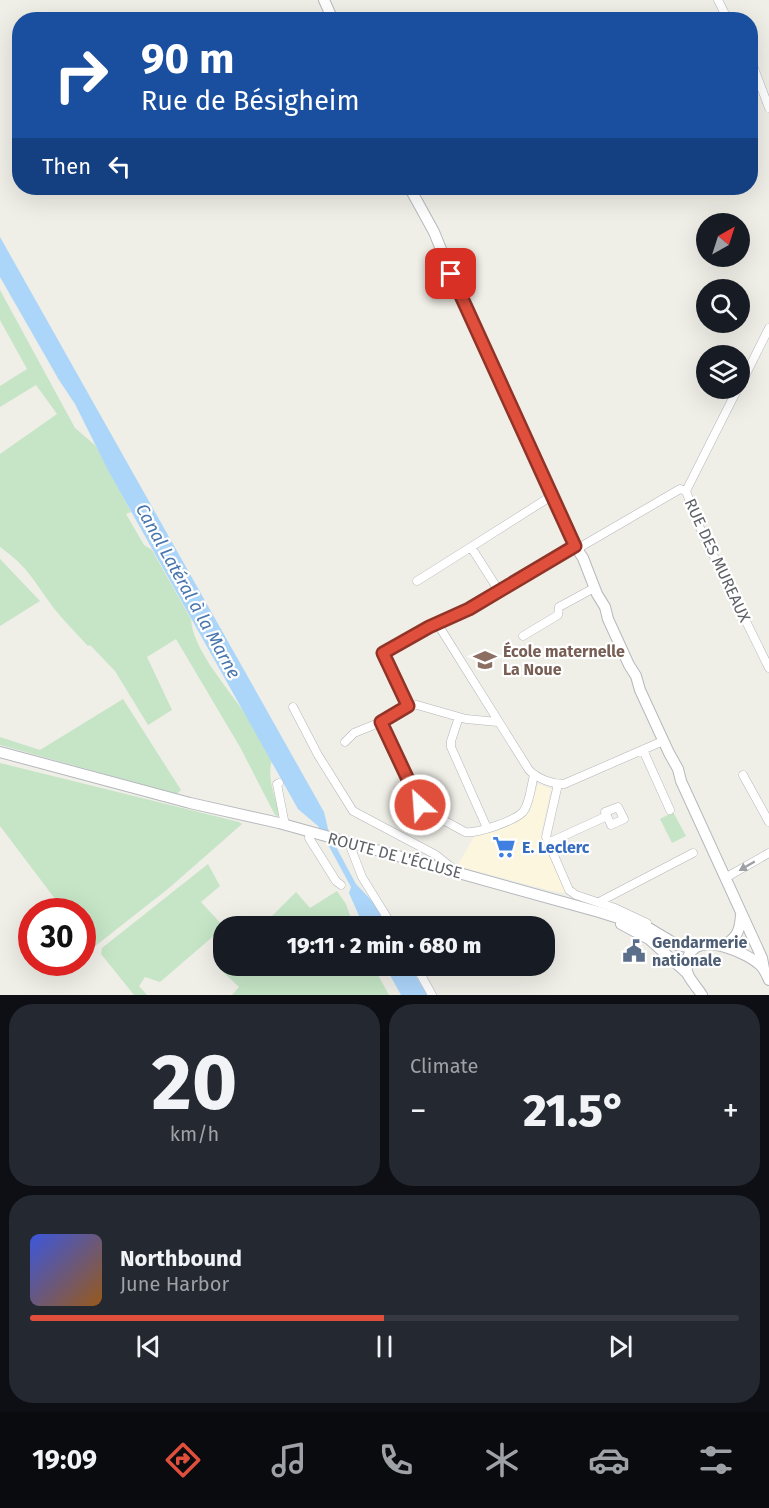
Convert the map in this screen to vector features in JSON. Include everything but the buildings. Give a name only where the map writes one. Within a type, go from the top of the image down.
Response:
[{"type":"main road","points":[[414,195],[434,232],[576,548],[583,558],[608,619],[636,675],[640,690],[678,769],[681,781],[762,958],[769,980]]},
{"type":"main road","name":"ROUTE DE L'ÉCLUSE","points":[[0,752],[190,803],[285,825],[457,873],[599,907],[656,932],[677,945],[694,948],[707,945],[723,946]]},
{"type":"main road","name":"ROUTE DE L'ÉCLUSE","points":[[599,907],[643,935],[667,954],[688,974],[702,995]]},
{"type":"main road","points":[[723,946],[736,937],[741,915]]},
{"type":"main road","points":[[667,954],[677,945]]},
{"type":"main road","points":[[723,946],[744,954],[764,969]]},
{"type":"main road","points":[[688,974],[687,959],[694,948]]},
{"type":"street","points":[[758,79],[769,108]]},
{"type":"street","points":[[750,365],[769,328]]},
{"type":"street","points":[[408,706],[383,653],[469,609],[683,490],[732,399]]},
{"type":"street","name":"RUE DES MUREAUX","points":[[683,490],[769,668]]},
{"type":"street","points":[[417,581],[552,495]]},
{"type":"street","points":[[471,547],[499,591]]},
{"type":"street","points":[[523,636],[558,615],[560,607],[594,587]]},
{"type":"street","points":[[438,623],[498,722],[534,775],[558,784],[567,783],[663,741]]},
{"type":"street","points":[[345,742],[354,733],[381,722],[408,706],[426,706],[459,717],[498,722]]},
{"type":"street","points":[[293,707],[324,765],[353,811],[436,855],[457,873]]},
{"type":"street","points":[[459,717],[451,741],[452,747],[487,828]]},
{"type":"street","points":[[381,722],[417,800],[423,808],[465,831],[472,832],[505,822],[524,810],[534,775]]},
{"type":"street","points":[[644,750],[670,810]]},
{"type":"street","points":[[743,775],[769,822]]},
{"type":"street","points":[[279,783],[277,784],[285,825]]},
{"type":"street","points":[[558,784],[546,832],[548,843],[564,882],[572,893],[599,907],[693,853]]},
{"type":"street","points":[[548,843],[607,816]]},
{"type":"street","points":[[310,832],[309,838],[336,881],[341,885]]},
{"type":"street","points":[[349,843],[362,877],[386,916]]},
{"type":"street","points":[[725,878],[769,853]]},
{"type":"street","points":[[422,976],[432,995]]},
{"type":"shaded area","points":[[538,784],[551,789],[541,834],[566,893],[457,866],[474,837],[530,812]]},
{"type":"green space","points":[[0,290],[75,428],[96,446],[131,512],[126,514],[144,545],[152,550],[191,619],[203,653],[250,720],[272,761],[271,781],[281,817],[275,815],[240,747],[176,639],[147,657],[172,710],[148,725],[115,671],[60,615],[25,569],[0,547],[0,454],[57,414],[36,385],[0,407],[0,386],[27,369],[0,320]]},
{"type":"green space","points":[[0,559],[40,601],[0,626]]},
{"type":"green space","points":[[123,699],[181,790],[177,794],[0,745],[0,737],[40,750]]},
{"type":"green space","points":[[0,763],[242,824],[169,888],[96,945],[96,898],[54,898],[0,826]]},
{"type":"green space","points":[[673,812],[686,836],[672,843],[660,819]]},
{"type":"green space","points":[[208,864],[220,886],[201,902],[214,916],[213,936],[160,982],[145,977],[139,986],[147,995],[134,995],[101,954],[102,948]]},
{"type":"green space","points":[[337,891],[346,904],[350,916],[272,916],[296,892],[310,908]]},
{"type":"green space","points":[[227,976],[379,976],[389,995],[232,995],[239,987]]},
{"type":"water","name":"Canal Latéral à la Marne","points":[[0,237],[324,812],[335,845],[356,884],[374,903],[382,916],[359,916],[349,893],[351,887],[318,826],[298,809],[109,472],[75,404],[0,277]]},
{"type":"water","points":[[391,976],[416,976],[427,995],[401,995]]},
{"type":"place","name":"École maternelle La Noue","points":[[485,660]]},
{"type":"place","name":"E. Leclerc","points":[[504,847]]},
{"type":"place","name":"Gendarmerie nationale","points":[[634,951]]},
{"type":"route","points":[[420,805],[381,722],[408,706],[383,653],[429,627],[469,609],[575,546],[451,274]]}]
